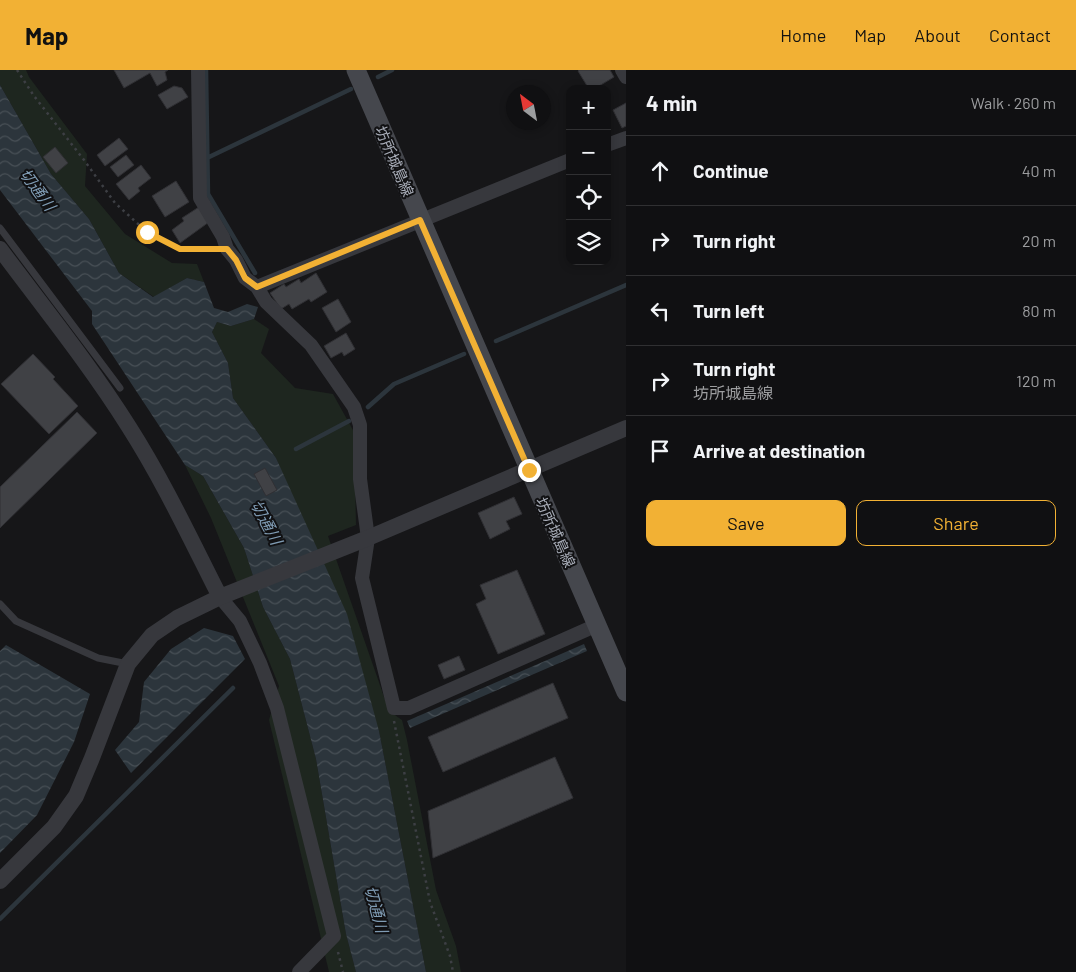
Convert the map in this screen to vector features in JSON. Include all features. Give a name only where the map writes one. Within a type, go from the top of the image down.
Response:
[{"type":"main road","name":"坊所城島線","points":[[356,70],[626,692]]},
{"type":"street","points":[[198,70],[200,198],[245,278],[257,287],[266,302],[311,345],[354,407],[360,425],[360,479],[368,538],[362,578],[394,708],[409,708],[596,625]]},
{"type":"street","points":[[622,70],[626,77]]},
{"type":"street","points":[[611,144],[626,138]]},
{"type":"street","points":[[257,287],[566,162]]},
{"type":"street","points":[[0,249],[129,426],[168,494],[220,597],[240,621],[260,663],[277,708],[334,936],[299,972]]},
{"type":"street","points":[[0,882],[54,827],[76,796],[128,664],[152,635],[177,618],[220,597],[340,550],[626,428]]},
{"type":"lane","points":[[0,228],[120,388]]},
{"type":"lane","points":[[0,604],[16,621],[98,658],[128,664]]},
{"type":"path","points":[[17,70],[34,96],[115,203],[147,232],[180,249],[227,249]]},
{"type":"path","points":[[394,708],[394,720],[430,902],[450,956],[453,972]]},
{"type":"shaded area","points":[[0,70],[26,70],[29,77],[87,154],[85,186],[125,234],[172,263],[197,264],[204,282],[187,278],[154,297],[119,273],[89,219],[51,174],[0,85]]},
{"type":"shaded area","points":[[254,319],[269,329],[261,353],[295,388],[333,394],[354,432],[356,525],[328,536],[389,711],[402,720],[436,890],[456,946],[461,972],[426,972],[379,731],[276,458],[233,398],[228,363],[212,332],[217,322],[231,326]]},
{"type":"shaded area","points":[[185,465],[203,476],[244,548],[263,607],[290,659],[316,759],[346,934],[356,972],[329,972],[269,720],[279,686],[211,518]]},
{"type":"water","name":"切通川","points":[[0,85],[51,174],[89,219],[119,273],[153,297],[187,278],[204,282],[214,308],[228,312],[247,304],[258,307],[254,319],[231,326],[217,322],[212,332],[228,363],[233,398],[276,458],[347,614],[379,731],[426,972],[356,972],[346,934],[316,759],[290,659],[263,607],[244,548],[203,476],[185,465],[92,324],[92,311],[0,190]]},
{"type":"water","points":[[204,628],[233,636],[245,659],[131,773],[115,750],[139,722],[144,682],[171,649]]},
{"type":"water","points":[[584,644],[587,651],[410,728],[407,721]]},
{"type":"water","points":[[6,645],[90,694],[74,742],[37,815],[0,853],[0,651]]},
{"type":"building","points":[[114,70],[168,70],[165,72],[167,80],[157,86],[150,73],[124,88]]},
{"type":"building","points":[[610,70],[614,77],[601,85],[587,85],[578,71]]},
{"type":"building","points":[[174,86],[182,88],[188,97],[167,109],[158,95]]},
{"type":"building","points":[[626,103],[626,126],[622,128],[613,110]]},
{"type":"building","points":[[119,138],[128,149],[105,166],[97,155]]},
{"type":"building","points":[[55,147],[68,163],[56,173],[43,157]]},
{"type":"building","points":[[126,155],[134,165],[118,177],[110,167]]},
{"type":"building","points":[[141,165],[151,178],[138,188],[140,191],[129,200],[116,184]]},
{"type":"building","points":[[176,181],[189,202],[165,217],[152,196]]},
{"type":"building","points":[[199,207],[209,222],[180,243],[172,230],[184,221],[182,218]]},
{"type":"building","points":[[316,273],[327,292],[311,302],[309,299],[292,309],[289,304],[281,309],[270,293],[284,284],[286,287],[299,279],[301,283]]},
{"type":"building","points":[[338,299],[351,322],[336,332],[322,308]]},
{"type":"building","points":[[346,333],[355,349],[344,356],[342,352],[331,358],[324,346]]},
{"type":"building","points":[[33,354],[55,377],[53,379],[78,406],[49,434],[1,384]]},
{"type":"building","points":[[77,412],[97,433],[0,528],[0,487]]},
{"type":"building","points":[[265,468],[277,490],[266,496],[254,474]]},
{"type":"building","points":[[514,497],[522,514],[506,521],[510,529],[490,539],[478,513]]},
{"type":"building","points":[[517,570],[545,634],[498,654],[476,604],[486,599],[480,585]]},
{"type":"building","points":[[459,656],[465,670],[444,679],[438,665]]},
{"type":"building","points":[[553,683],[568,718],[443,772],[428,737]]},
{"type":"building","points":[[555,757],[573,798],[433,858],[428,811]]},
{"type":"waterway","points":[[206,70],[208,194],[255,273]]},
{"type":"waterway","points":[[378,77],[392,70]]},
{"type":"waterway","points":[[207,158],[351,89]]},
{"type":"waterway","points":[[496,341],[626,285]]},
{"type":"waterway","points":[[368,407],[394,384],[464,354]]},
{"type":"waterway","points":[[296,449],[349,421]]},
{"type":"waterway","points":[[0,919],[233,688]]},
{"type":"route","points":[[147,232],[180,249],[227,249],[236,260],[245,278],[257,287],[420,220],[529,470]]}]
